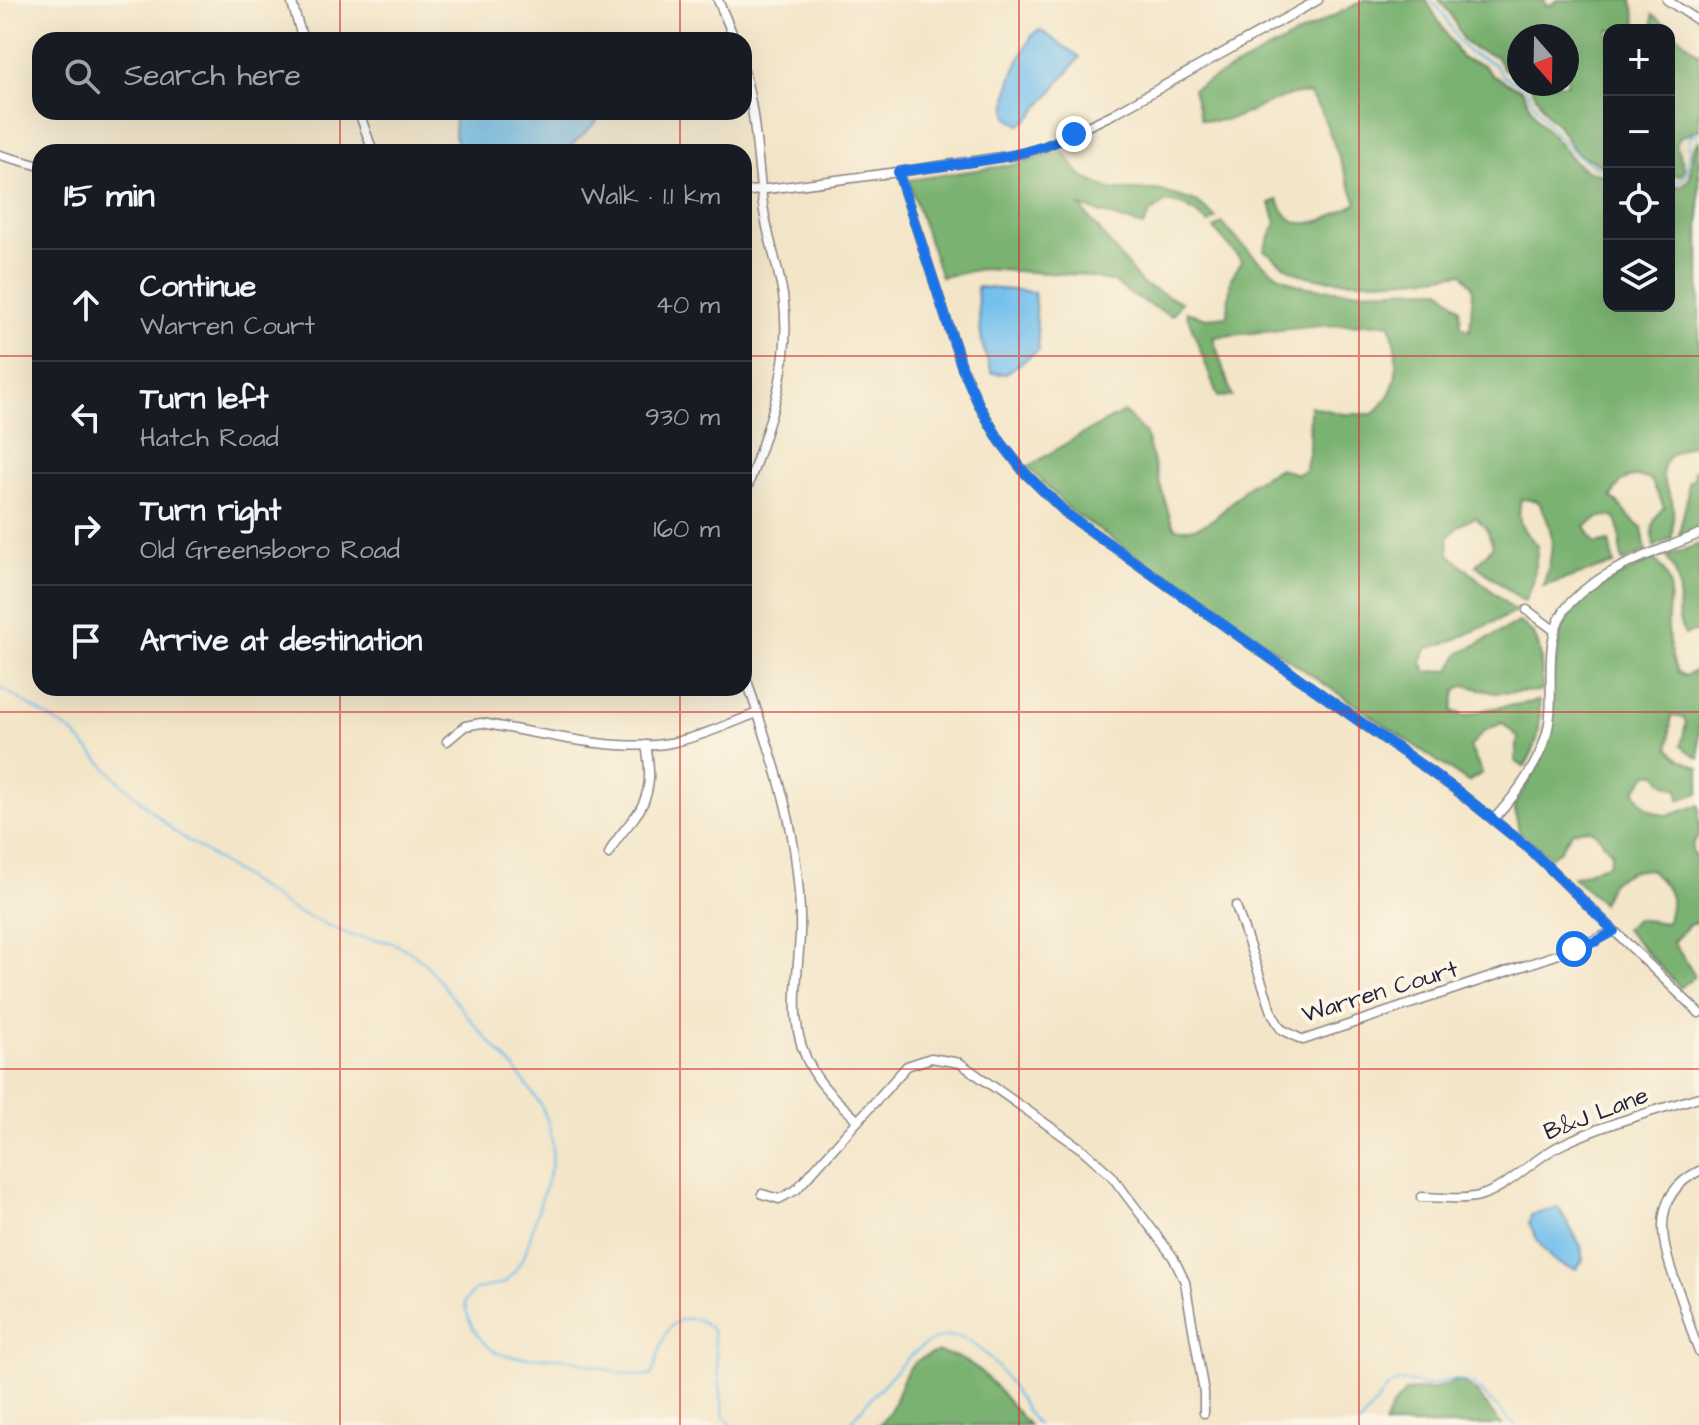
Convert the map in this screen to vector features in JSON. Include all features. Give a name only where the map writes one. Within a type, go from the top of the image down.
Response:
[{"type":"street","points":[[291,0],[301,32]]},
{"type":"street","points":[[718,0],[732,32]]},
{"type":"street","points":[[752,191],[1015,155],[1069,137],[1318,0]]},
{"type":"street","points":[[1667,0],[1699,21]]},
{"type":"street","points":[[752,112],[761,190],[783,294],[784,360],[776,404],[752,474]]},
{"type":"street","points":[[362,120],[370,144]]},
{"type":"street","points":[[0,155],[32,164]]},
{"type":"street","points":[[898,172],[962,367],[980,407],[1000,441],[1043,492],[1067,514],[1455,789],[1532,851],[1699,1013]]},
{"type":"street","points":[[1493,820],[1533,766],[1548,730],[1554,630],[1570,604],[1596,582],[1633,562],[1699,534]]},
{"type":"street","points":[[1527,610],[1554,630]]},
{"type":"street","points":[[752,696],[783,795],[797,873],[800,932],[794,1002],[797,1031],[814,1074],[858,1121]]},
{"type":"street","points":[[447,741],[458,729],[481,723],[621,745],[646,745],[686,739],[757,713]]},
{"type":"street","points":[[609,854],[647,796],[651,776],[646,745]]},
{"type":"street","name":"Warren Court","points":[[1236,906],[1273,1015],[1281,1029],[1303,1040],[1597,941],[1614,931]]},
{"type":"street","points":[[762,1194],[779,1199],[796,1190],[907,1066],[923,1059],[942,1058],[960,1063],[1093,1157],[1111,1175],[1179,1269],[1187,1292],[1198,1354],[1204,1413]]},
{"type":"street","name":"B&J Lane","points":[[1421,1197],[1483,1195],[1566,1142],[1699,1097]]},
{"type":"street","points":[[1699,1171],[1684,1180],[1670,1197],[1662,1230],[1673,1280],[1699,1352]]},
{"type":"green space","points":[[1364,0],[1426,0],[1461,58],[1483,65],[1493,76],[1507,83],[1507,96],[1525,96],[1538,120],[1574,161],[1585,170],[1603,175],[1603,312],[1675,312],[1675,186],[1683,185],[1690,178],[1692,150],[1699,140],[1699,449],[1696,443],[1682,449],[1670,456],[1663,466],[1664,482],[1673,505],[1672,538],[1654,547],[1653,526],[1664,507],[1651,480],[1632,477],[1618,486],[1612,498],[1642,528],[1646,552],[1623,562],[1617,522],[1614,516],[1601,517],[1585,526],[1595,544],[1609,541],[1614,564],[1543,586],[1550,563],[1551,533],[1538,501],[1521,499],[1521,525],[1538,545],[1533,583],[1524,602],[1476,565],[1493,546],[1487,529],[1475,517],[1460,525],[1448,537],[1449,554],[1516,612],[1452,641],[1426,649],[1421,661],[1427,672],[1450,670],[1459,654],[1519,622],[1527,628],[1540,652],[1542,691],[1495,693],[1464,685],[1456,691],[1452,711],[1466,716],[1488,709],[1539,701],[1538,736],[1524,767],[1515,761],[1518,737],[1502,723],[1484,731],[1470,747],[1482,773],[1468,782],[1071,511],[1028,467],[1124,412],[1145,433],[1175,528],[1186,529],[1215,518],[1247,487],[1280,468],[1296,474],[1305,471],[1309,453],[1310,406],[1343,414],[1373,414],[1383,404],[1390,394],[1396,372],[1390,323],[1319,326],[1213,337],[1232,396],[1218,397],[1186,312],[1207,318],[1227,316],[1231,278],[1242,261],[1214,229],[1222,223],[1269,268],[1302,286],[1361,291],[1441,289],[1460,308],[1461,326],[1470,331],[1473,288],[1463,273],[1402,280],[1331,280],[1295,272],[1264,250],[1276,223],[1270,203],[1278,200],[1285,213],[1302,223],[1324,219],[1357,203],[1321,111],[1309,94],[1281,98],[1230,119],[1201,119],[1193,89]]},
{"type":"green space","points":[[1439,0],[1545,0],[1549,6],[1558,0],[1632,0],[1637,24],[1603,24],[1603,166],[1580,155],[1571,146],[1536,96],[1579,96],[1579,24],[1507,24],[1507,70],[1496,56],[1474,49],[1463,40],[1450,13]]},
{"type":"green space","points":[[1653,14],[1664,24],[1653,24]]},
{"type":"green space","points":[[1675,33],[1699,54],[1699,130],[1680,137],[1676,145],[1685,169],[1682,175],[1675,175]]},
{"type":"green space","points":[[1063,151],[1082,177],[1112,190],[1158,190],[1197,202],[1216,218],[1209,223],[1185,206],[1166,202],[1150,213],[1143,226],[1080,206],[1142,284],[1181,302],[1172,316],[1113,282],[1081,275],[981,269],[941,277],[908,180],[1018,164]]},
{"type":"green space","points":[[1699,469],[1699,528],[1679,537],[1688,483],[1695,477],[1693,471]]},
{"type":"green space","points":[[1699,544],[1699,634],[1693,631],[1685,635],[1680,625],[1678,579],[1666,557]]},
{"type":"green space","points":[[1654,559],[1667,576],[1669,584],[1669,638],[1677,672],[1685,676],[1699,669],[1699,758],[1681,746],[1686,723],[1684,718],[1671,715],[1669,748],[1680,759],[1699,768],[1699,793],[1679,800],[1678,789],[1664,783],[1657,774],[1648,774],[1635,791],[1645,805],[1661,814],[1673,814],[1699,805],[1699,836],[1693,843],[1692,852],[1699,861],[1699,922],[1689,925],[1673,942],[1695,976],[1680,988],[1625,929],[1636,919],[1667,923],[1671,899],[1662,882],[1650,869],[1632,871],[1612,881],[1602,903],[1573,877],[1609,864],[1612,852],[1596,833],[1588,830],[1572,832],[1551,857],[1519,832],[1514,806],[1541,760],[1560,634],[1574,609],[1596,589]]},
{"type":"green space","points":[[938,1352],[968,1362],[979,1370],[1029,1425],[878,1425],[893,1405],[913,1364]]},
{"type":"green space","points":[[1456,1381],[1470,1387],[1502,1425],[1384,1425],[1391,1408],[1406,1391],[1434,1389]]},
{"type":"water","points":[[1040,30],[1080,57],[1032,116],[1020,125],[1008,118],[1007,96],[1017,64],[1033,34]]},
{"type":"water","points":[[455,120],[597,121],[573,144],[457,144]]},
{"type":"water","points":[[977,287],[1034,292],[1039,350],[1005,374],[992,373],[984,352]]},
{"type":"water","points":[[1558,1207],[1581,1246],[1583,1260],[1576,1269],[1552,1259],[1529,1223],[1531,1215]]},
{"type":"waterway","points":[[1431,0],[1469,53],[1493,63],[1507,78]]},
{"type":"waterway","points":[[1530,96],[1559,138],[1582,158],[1603,169]]},
{"type":"waterway","points":[[1675,181],[1682,180],[1687,174],[1690,135],[1699,135]]},
{"type":"waterway","points":[[0,687],[72,732],[122,784],[175,832],[293,910],[352,936],[390,942],[410,951],[426,964],[478,1029],[516,1070],[541,1105],[548,1122],[553,1145],[552,1164],[525,1254],[515,1271],[504,1283],[475,1290],[465,1302],[472,1325],[482,1340],[503,1355],[559,1358],[627,1374],[651,1376],[668,1330],[682,1320],[698,1320],[713,1332],[724,1416],[731,1425]]},
{"type":"waterway","points":[[849,1425],[918,1349],[945,1337],[959,1337],[987,1356],[1037,1425]]},
{"type":"waterway","points":[[1359,1425],[1386,1389],[1397,1382],[1408,1381],[1426,1386],[1455,1379],[1473,1384],[1515,1425]]},
{"type":"route","points":[[1074,134],[1015,155],[898,172],[962,367],[1000,441],[1025,473],[1067,514],[1455,789],[1532,851],[1614,931],[1574,949]]}]
